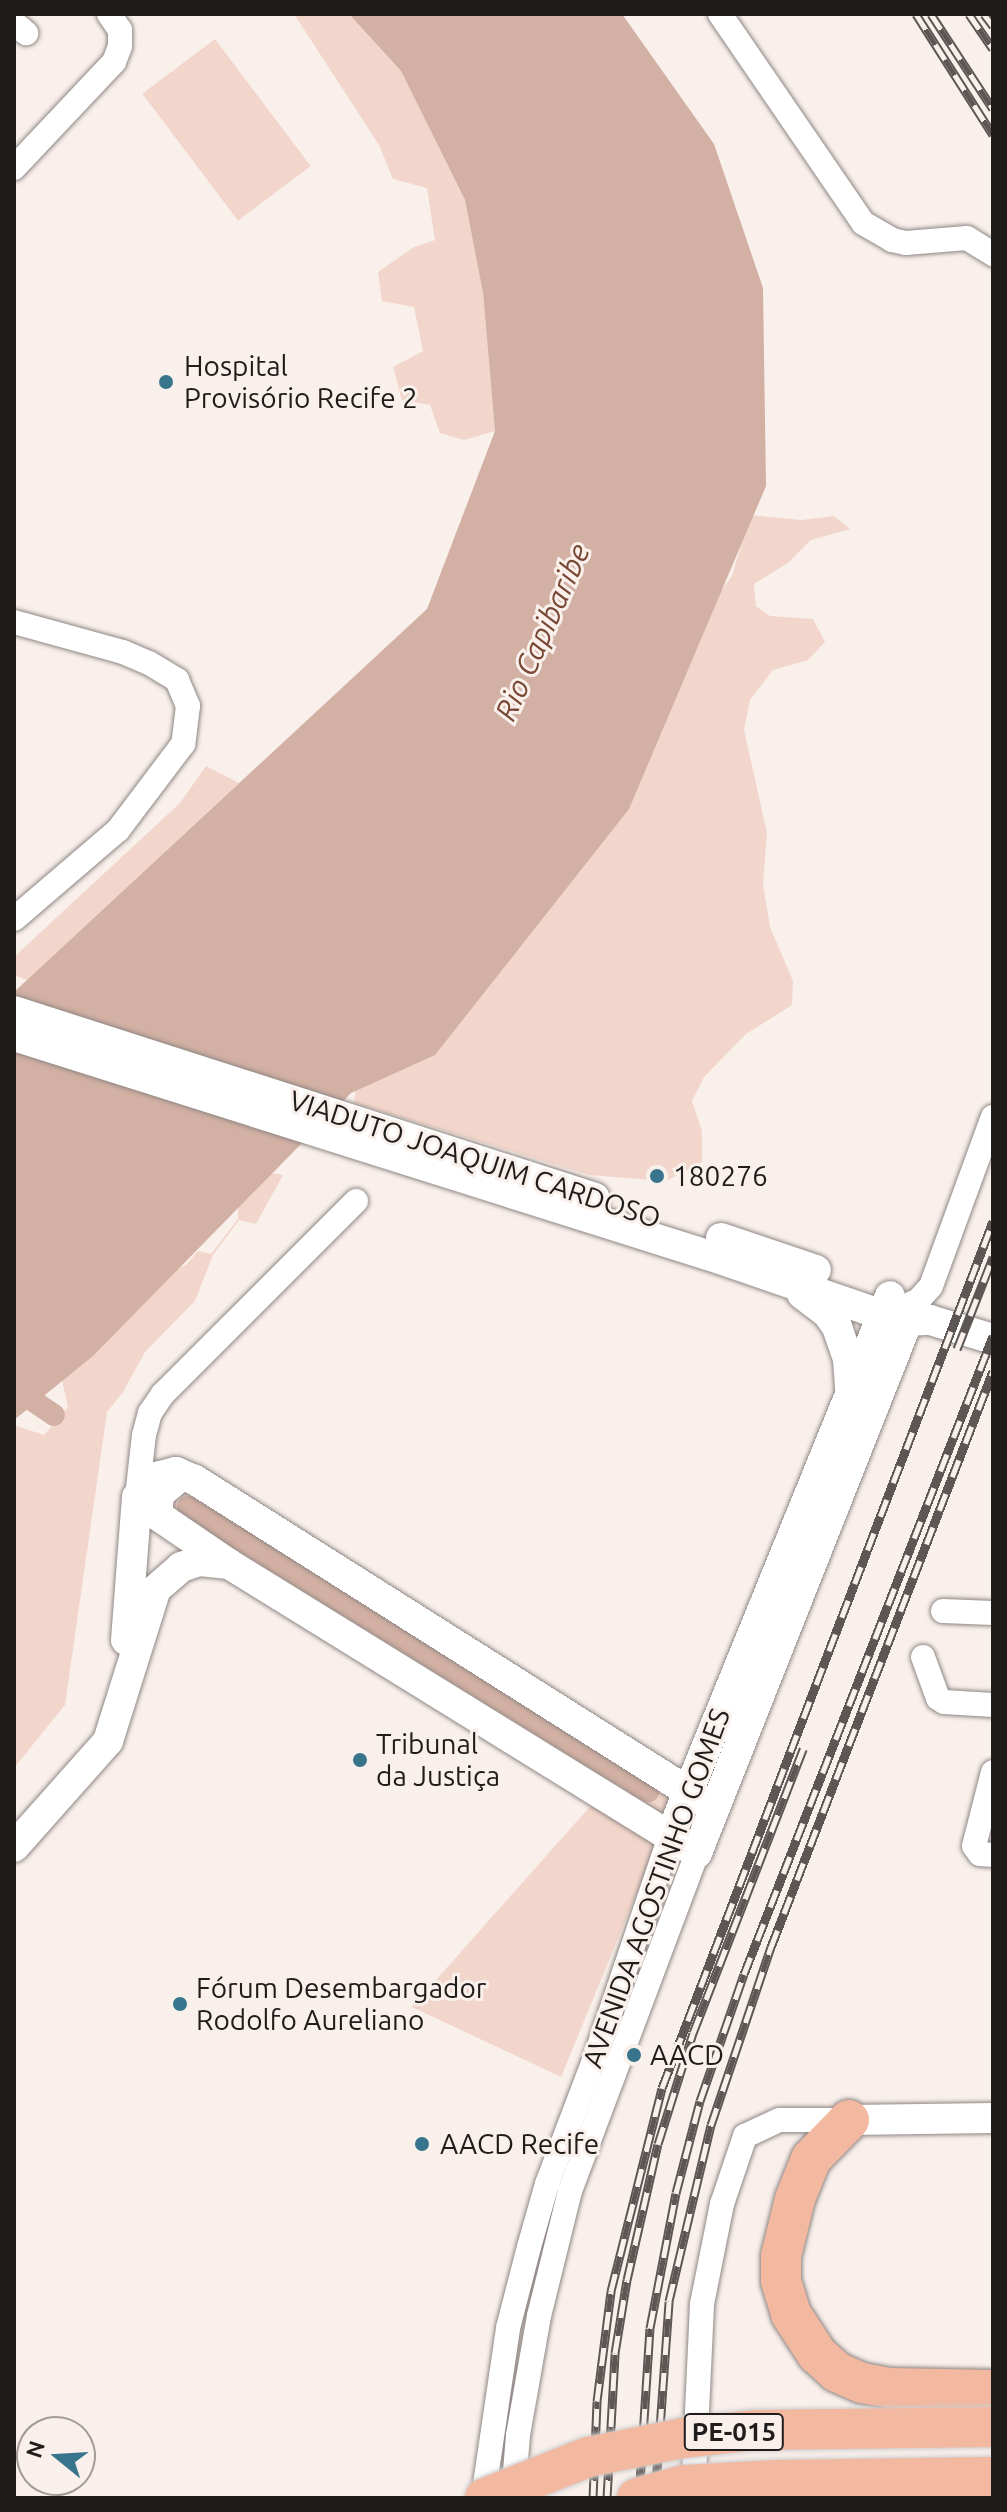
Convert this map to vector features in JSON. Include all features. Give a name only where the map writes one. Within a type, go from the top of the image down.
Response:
[{"type":"highway","points":[[849,2120],[811,2159],[788,2224],[781,2281],[791,2314],[817,2354],[837,2372],[862,2383],[890,2388],[993,2390]]},
{"type":"highway","name":"PE-015","points":[[484,2498],[588,2457],[683,2438],[756,2430],[993,2427]]},
{"type":"highway","name":"PE-015","points":[[637,2498],[685,2485],[777,2480],[993,2477]]},
{"type":"highway","points":[[777,2480],[844,2498]]},
{"type":"street","points":[[720,14],[863,223],[892,240],[906,243],[967,238],[993,254]]},
{"type":"street","points":[[19,152],[114,62],[120,46],[115,22]]},
{"type":"street","points":[[14,622],[123,652],[149,663],[177,680],[184,690],[188,720],[183,744],[118,830],[14,919]]},
{"type":"street","name":"VIADUTO JOAQUIM CARDOSO","points":[[14,1011],[993,1339]]},
{"type":"street","name":"VIADUTO JOAQUIM CARDOSO","points":[[14,1036],[723,1250],[760,1274],[905,1311]]},
{"type":"street","points":[[905,1311],[931,1286],[993,1117]]},
{"type":"street","points":[[121,1702],[137,1497],[144,1435],[150,1413],[163,1394],[356,1201]]},
{"type":"street","points":[[760,1274],[798,1292],[832,1320],[844,1340],[850,1393]]},
{"type":"street","name":"AVENIDA AGOSTINHO GOMES","points":[[484,2498],[508,2328],[529,2247],[561,2144],[596,2055],[669,1839],[850,1393],[905,1311]]},
{"type":"street","name":"AVENIDA AGOSTINHO GOMES","points":[[513,2498],[518,2435],[539,2316],[570,2191],[905,1311]]},
{"type":"street","points":[[137,1497],[156,1477],[176,1472],[191,1477],[714,1808]]},
{"type":"street","points":[[191,1477],[167,1485],[159,1494],[157,1515],[229,1564],[669,1839],[697,1853]]},
{"type":"street","points":[[14,1847],[98,1757],[117,1721],[156,1589],[181,1567],[200,1561],[229,1564]]},
{"type":"street","points":[[943,1611],[993,1613]]},
{"type":"street","points":[[923,1657],[938,1698],[944,1702],[993,1705]]},
{"type":"street","points":[[985,1853],[993,1772]]},
{"type":"street","points":[[693,2498],[702,2304],[722,2204],[745,2136],[780,2120],[993,2118]]},
{"type":"shaded area","points":[[294,14],[349,14],[401,71],[465,200],[483,293],[495,431],[464,440],[440,433],[430,405],[402,400],[393,367],[423,351],[414,307],[382,301],[378,272],[414,247],[435,240],[427,188],[393,179],[379,145]]},
{"type":"shaded area","points":[[215,39],[311,166],[238,221],[142,94]]},
{"type":"shaded area","points":[[750,515],[802,520],[834,516],[850,529],[811,540],[788,563],[754,584],[756,606],[770,616],[813,619],[825,642],[808,660],[773,670],[750,700],[744,730],[767,833],[763,884],[770,927],[793,981],[792,1005],[746,1034],[704,1077],[692,1101],[702,1131],[702,1162],[666,1181],[589,1175],[354,1103],[356,1085],[732,576]]},
{"type":"shaded area","points":[[206,766],[239,783],[27,980],[14,975],[14,957],[180,803]]},
{"type":"shaded area","points":[[266,1172],[283,1175],[256,1224],[239,1220],[213,1255],[195,1301],[145,1352],[123,1392],[107,1412],[65,1705],[14,1768],[14,1425],[44,1435],[68,1407],[61,1376],[166,1273],[186,1265],[198,1251],[211,1254],[238,1219],[238,1200]]},
{"type":"shaded area","points":[[190,1485],[663,1782],[669,1799],[666,1809],[651,1819],[173,1522],[167,1500]]},
{"type":"shaded area","points":[[594,1802],[659,1839],[561,2077],[412,2007]]},
{"type":"water","name":"Rio Capibaribe","points":[[349,14],[622,14],[714,144],[763,288],[766,486],[629,809],[435,1055],[351,1093],[93,1356],[14,1420],[14,992],[427,609],[495,431],[483,293],[465,200],[401,71]]},
{"type":"waterway","points":[[14,1388],[54,1415]]},
{"type":"waterway","points":[[188,1507],[648,1791]]},
{"type":"railway","points":[[916,14],[993,135]]},
{"type":"railway","points":[[931,14],[993,109]]},
{"type":"railway","points":[[969,14],[993,49]]},
{"type":"railway","points":[[984,14],[993,26]]},
{"type":"railway","points":[[593,2498],[597,2401],[611,2291],[662,2088],[993,1221]]},
{"type":"railway","points":[[957,1349],[993,1257]]},
{"type":"railway","points":[[639,2498],[650,2328],[676,2193],[700,2101],[744,1974],[993,1336]]},
{"type":"railway","points":[[655,2498],[669,2301],[711,2125],[771,1947],[993,1371]]},
{"type":"railway","points":[[607,2498],[615,2353],[627,2280],[658,2144],[693,2033],[803,1749]]},
{"type":"place","name":"Hospital Provisório Recife 2","points":[[166,382]]},
{"type":"place","name":"180276","points":[[657,1176]]},
{"type":"place","name":"Tribunal da Justiça","points":[[360,1760]]},
{"type":"place","name":"Fórum Desembargador Rodolfo Aureliano","points":[[180,2004]]},
{"type":"place","name":"AACD","points":[[634,2055]]},
{"type":"place","name":"AACD Recife","points":[[422,2144]]}]
